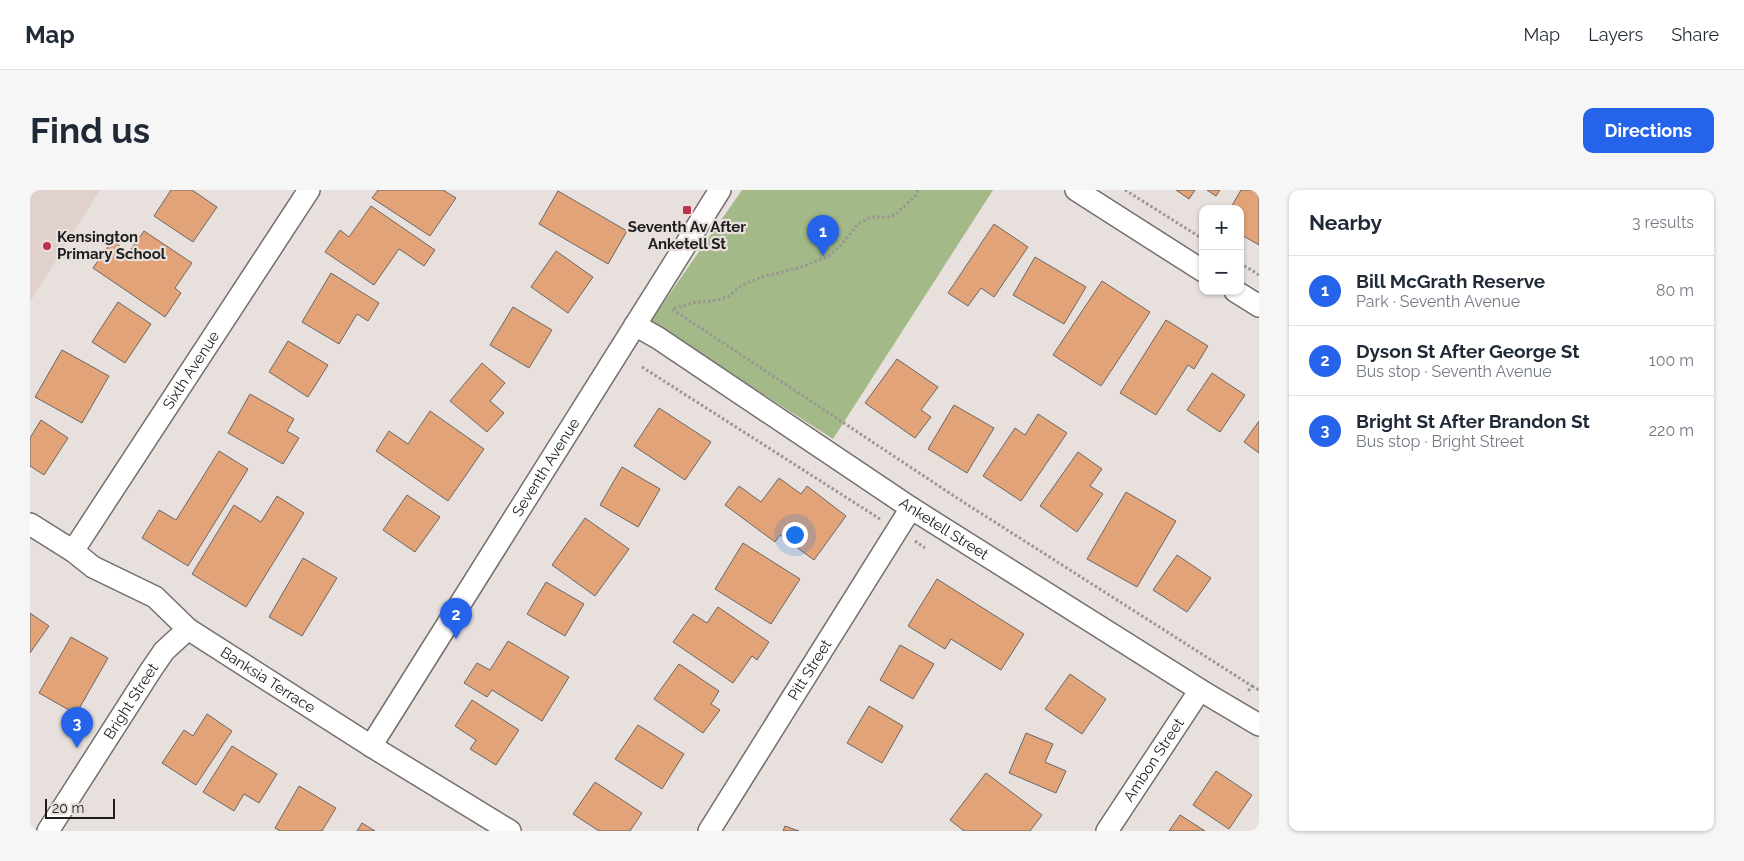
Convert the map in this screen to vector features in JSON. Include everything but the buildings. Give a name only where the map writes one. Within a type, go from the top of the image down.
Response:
[{"type":"street","name":"Sixth Avenue","points":[[73,551],[309,190]]},
{"type":"street","name":"Seventh Avenue","points":[[371,746],[720,190]]},
{"type":"street","points":[[1076,190],[1199,267]]},
{"type":"street","points":[[1241,295],[1259,306]]},
{"type":"street","name":"Anketell Street","points":[[635,324],[911,508],[1200,690],[1259,725]]},
{"type":"street","name":"Pitt Street","points":[[709,831],[911,508]]},
{"type":"street","name":"Banksia Terrace","points":[[30,524],[73,551],[93,567],[154,597],[188,629],[371,746],[510,831]]},
{"type":"street","name":"Bright Street","points":[[48,831],[164,651],[188,629]]},
{"type":"street","name":"Ambon Street","points":[[1107,831],[1200,690]]},
{"type":"path","points":[[918,190],[915,196],[895,215],[870,217],[858,224],[841,245],[828,257],[798,268],[762,277],[742,285],[728,296],[718,300],[692,303],[672,309],[957,498],[1259,690]]},
{"type":"path","points":[[1126,190],[1199,236]]},
{"type":"path","points":[[1244,266],[1259,275]]},
{"type":"path","points":[[642,367],[925,548]]},
{"type":"path","points":[[1236,711],[1252,686]]},
{"type":"shaded area","name":"Kensington Primary School","points":[[30,190],[100,190],[30,302]]},
{"type":"green space","points":[[742,190],[993,190],[833,439],[650,322]]},
{"type":"place","name":"Seventh Av After Anketell St","points":[[687,210]]},
{"type":"place","name":"Kensington Primary School","points":[[47,246]]},
{"type":"place","name":"Bill McGrath Reserve","points":[[823,256]]},
{"type":"place","name":"Dyson St After George St","points":[[456,639]]},
{"type":"place","name":"Bright St After Brandon St","points":[[77,748]]}]
